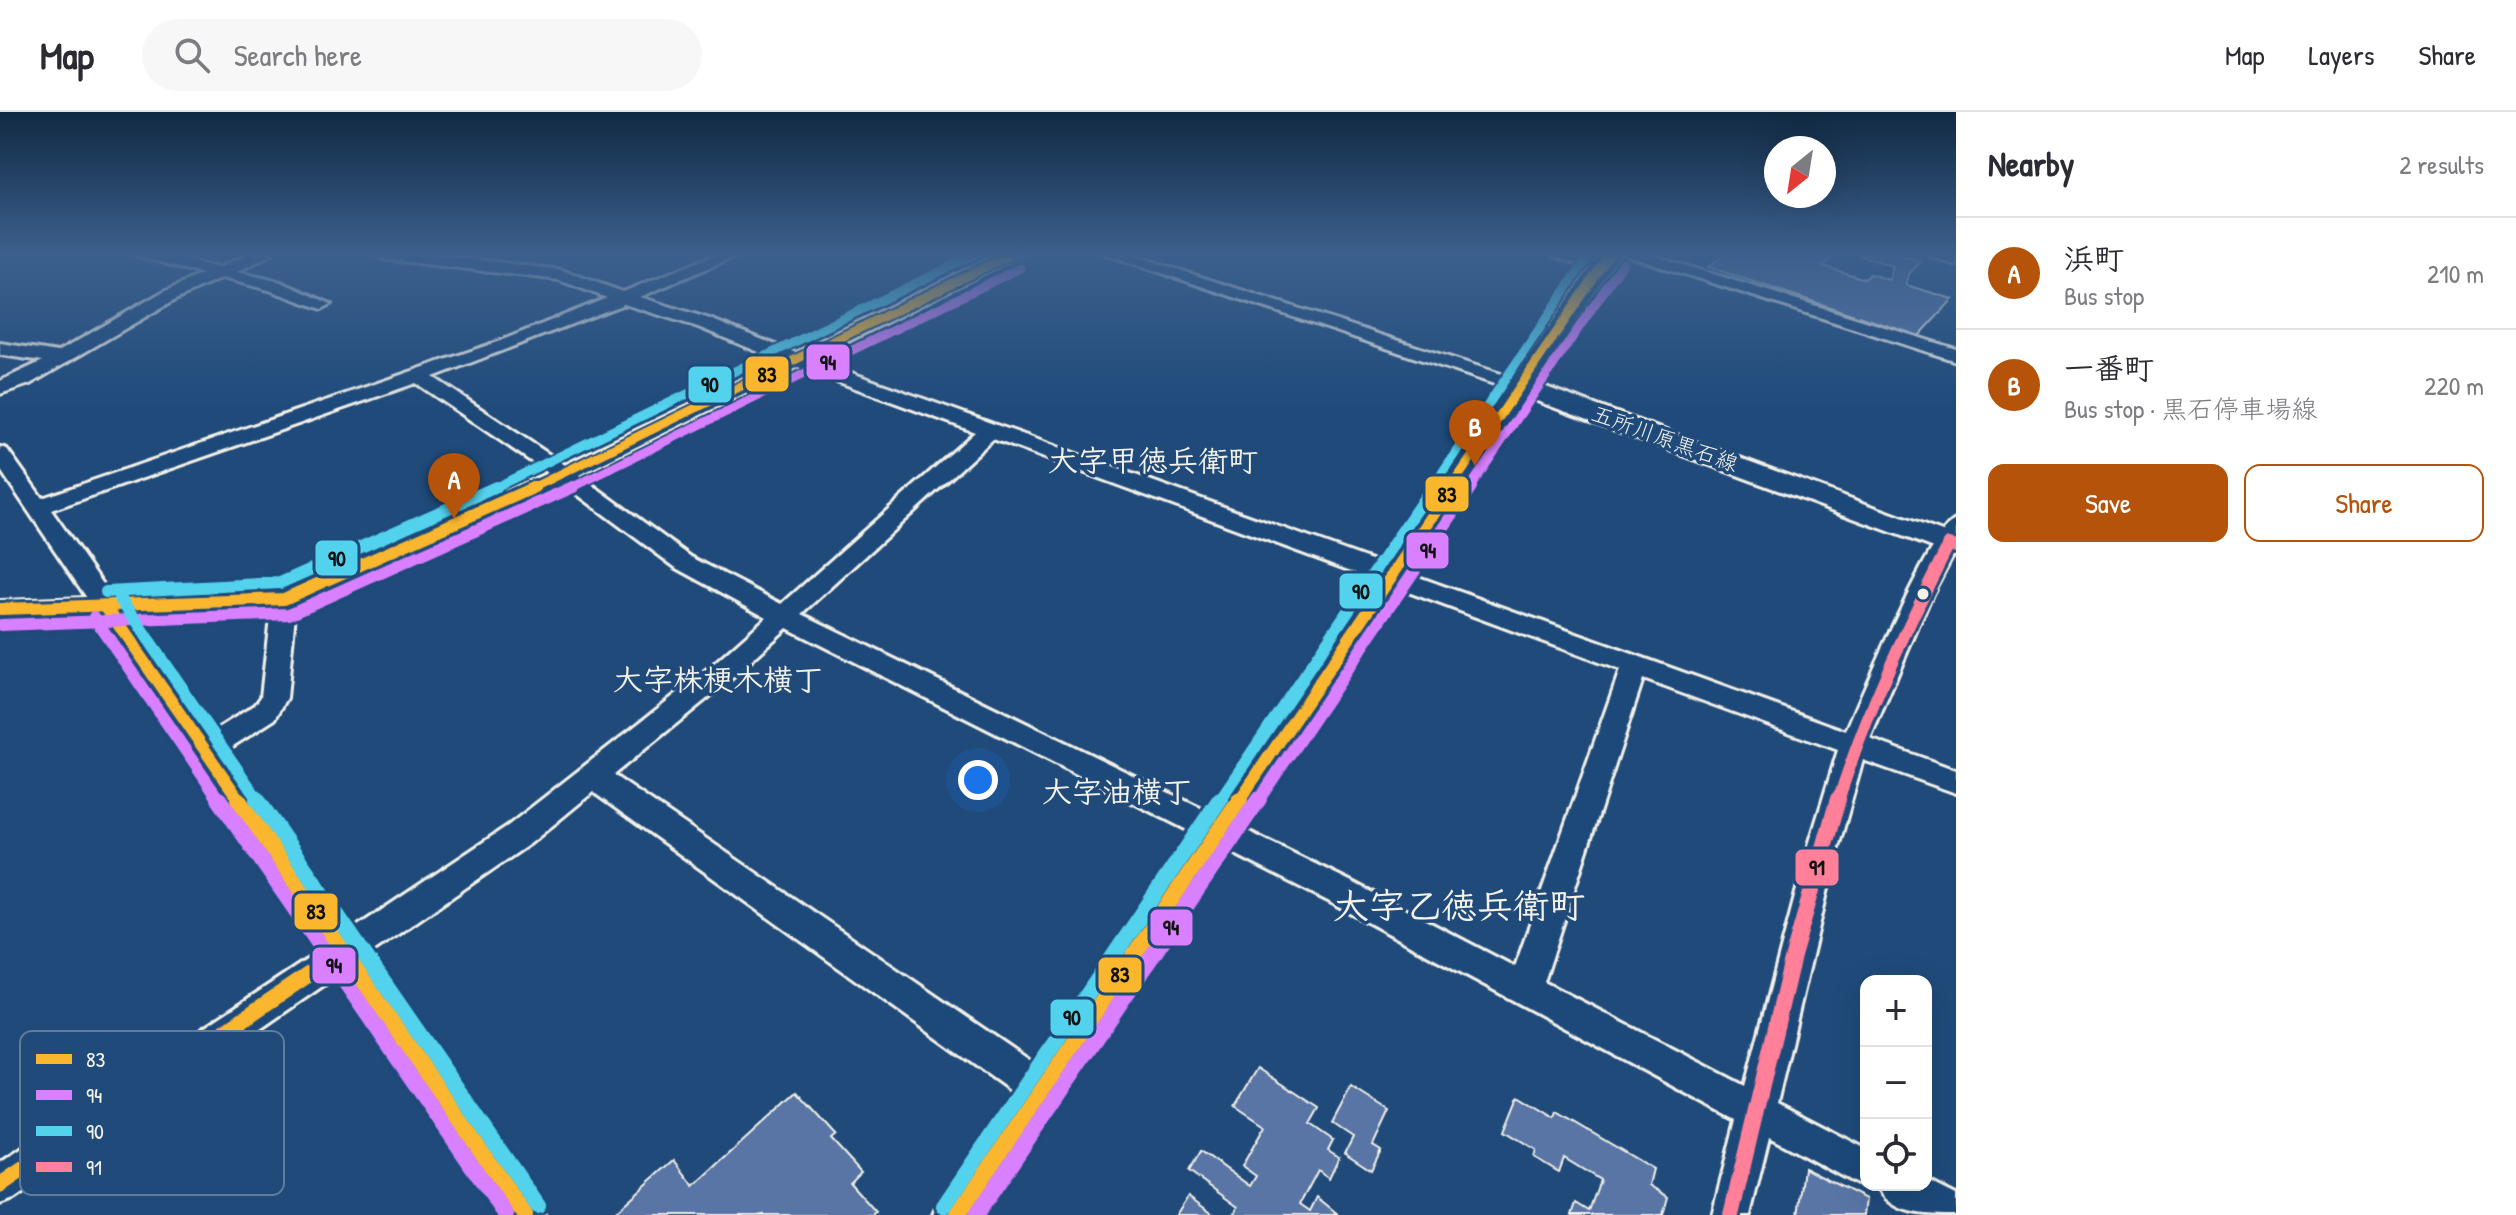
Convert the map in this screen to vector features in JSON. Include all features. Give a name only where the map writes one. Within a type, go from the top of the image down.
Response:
[{"type":"main road","points":[[957,1215],[1576,305]]},
{"type":"main road","name":"五所川原黒石線","points":[[1522,387],[1954,540]]},
{"type":"street","points":[[0,388],[23,380],[152,305]]},
{"type":"street","points":[[38,507],[418,376],[607,305]]},
{"type":"street","points":[[652,305],[1956,782]]},
{"type":"street","points":[[0,609],[107,608],[284,599],[564,474],[909,305]]},
{"type":"street","points":[[1271,305],[1522,387]]},
{"type":"street","points":[[1796,305],[1956,355]]},
{"type":"street","points":[[0,349],[62,358]]},
{"type":"street","points":[[418,376],[564,474],[683,562],[784,616],[1218,830],[1860,1166]]},
{"type":"street","points":[[226,1031],[520,834],[721,673],[989,431]]},
{"type":"street","points":[[0,453],[525,1215]]},
{"type":"street","points":[[1731,1215],[1821,855],[1854,744],[1920,594],[1954,540]]},
{"type":"street","points":[[205,750],[265,712],[274,698],[284,599]]},
{"type":"street","points":[[1524,990],[1635,664]]},
{"type":"street","points":[[593,776],[1041,1090]]},
{"type":"street","points":[[0,1185],[20,1171]]},
{"type":"street","points":[[1908,1191],[1954,1215]]},
{"type":"building","points":[[1826,305],[1947,305],[1919,336]]},
{"type":"building","points":[[1258,1068],[1319,1108],[1310,1124],[1333,1140],[1328,1150],[1339,1157],[1329,1178],[1318,1170],[1300,1204],[1310,1211],[1317,1197],[1339,1215],[1234,1215],[1238,1207],[1189,1171],[1201,1151],[1250,1186],[1256,1176],[1242,1166],[1265,1126],[1235,1106]]},
{"type":"building","points":[[1351,1087],[1389,1111],[1373,1145],[1381,1150],[1371,1170],[1345,1153],[1353,1137],[1332,1123]]},
{"type":"building","points":[[797,1092],[836,1135],[831,1139],[861,1172],[850,1183],[876,1212],[873,1215],[612,1215],[674,1160],[694,1186]]},
{"type":"building","points":[[1519,1096],[1555,1118],[1557,1112],[1653,1169],[1649,1185],[1668,1197],[1663,1215],[1572,1215],[1576,1203],[1589,1211],[1600,1180],[1564,1158],[1559,1172],[1534,1157],[1536,1150],[1505,1131]]},
{"type":"building","points":[[1804,1168],[1866,1199],[1864,1215],[1798,1215]]},
{"type":"building","points":[[1188,1196],[1214,1215],[1176,1215]]},
{"type":"transit line","name":"90","points":[[106,592],[280,583],[557,460],[871,305]]},
{"type":"transit line","name":"83","points":[[0,609],[284,599],[564,474],[907,305]]},
{"type":"transit line","name":"94","points":[[1,625],[289,614],[571,488],[944,305]]},
{"type":"transit line","name":"90","points":[[944,1206],[1555,305]]},
{"type":"transit line","name":"83","points":[[957,1215],[1575,305]]},
{"type":"transit line","name":"94","points":[[976,1215],[1594,305]]},
{"type":"transit line","name":"91","points":[[1731,1215],[1810,891],[1850,764],[1873,702],[1909,622],[1949,544],[1956,547]]},
{"type":"transit line","name":"90","points":[[120,599],[538,1206]]},
{"type":"transit line","name":"83","points":[[107,608],[525,1215]]},
{"type":"transit line","name":"94","points":[[94,617],[506,1215]]},
{"type":"transit line","name":"83","points":[[226,1031],[343,951]]},
{"type":"transit line","name":"83","points":[[0,1185],[20,1171]]},
{"type":"place","name":"一番町","points":[[1475,466]]},
{"type":"place","name":"浜町","points":[[454,519]]},
{"type":"district","name":"大字甲徳兵衛町","points":[[1153,461]]},
{"type":"district","name":"大字株梗木横丁","points":[[718,680]]},
{"type":"district","name":"大字油横丁","points":[[1117,792]]},
{"type":"district","name":"大字乙徳兵衛町","points":[[1459,905]]}]
